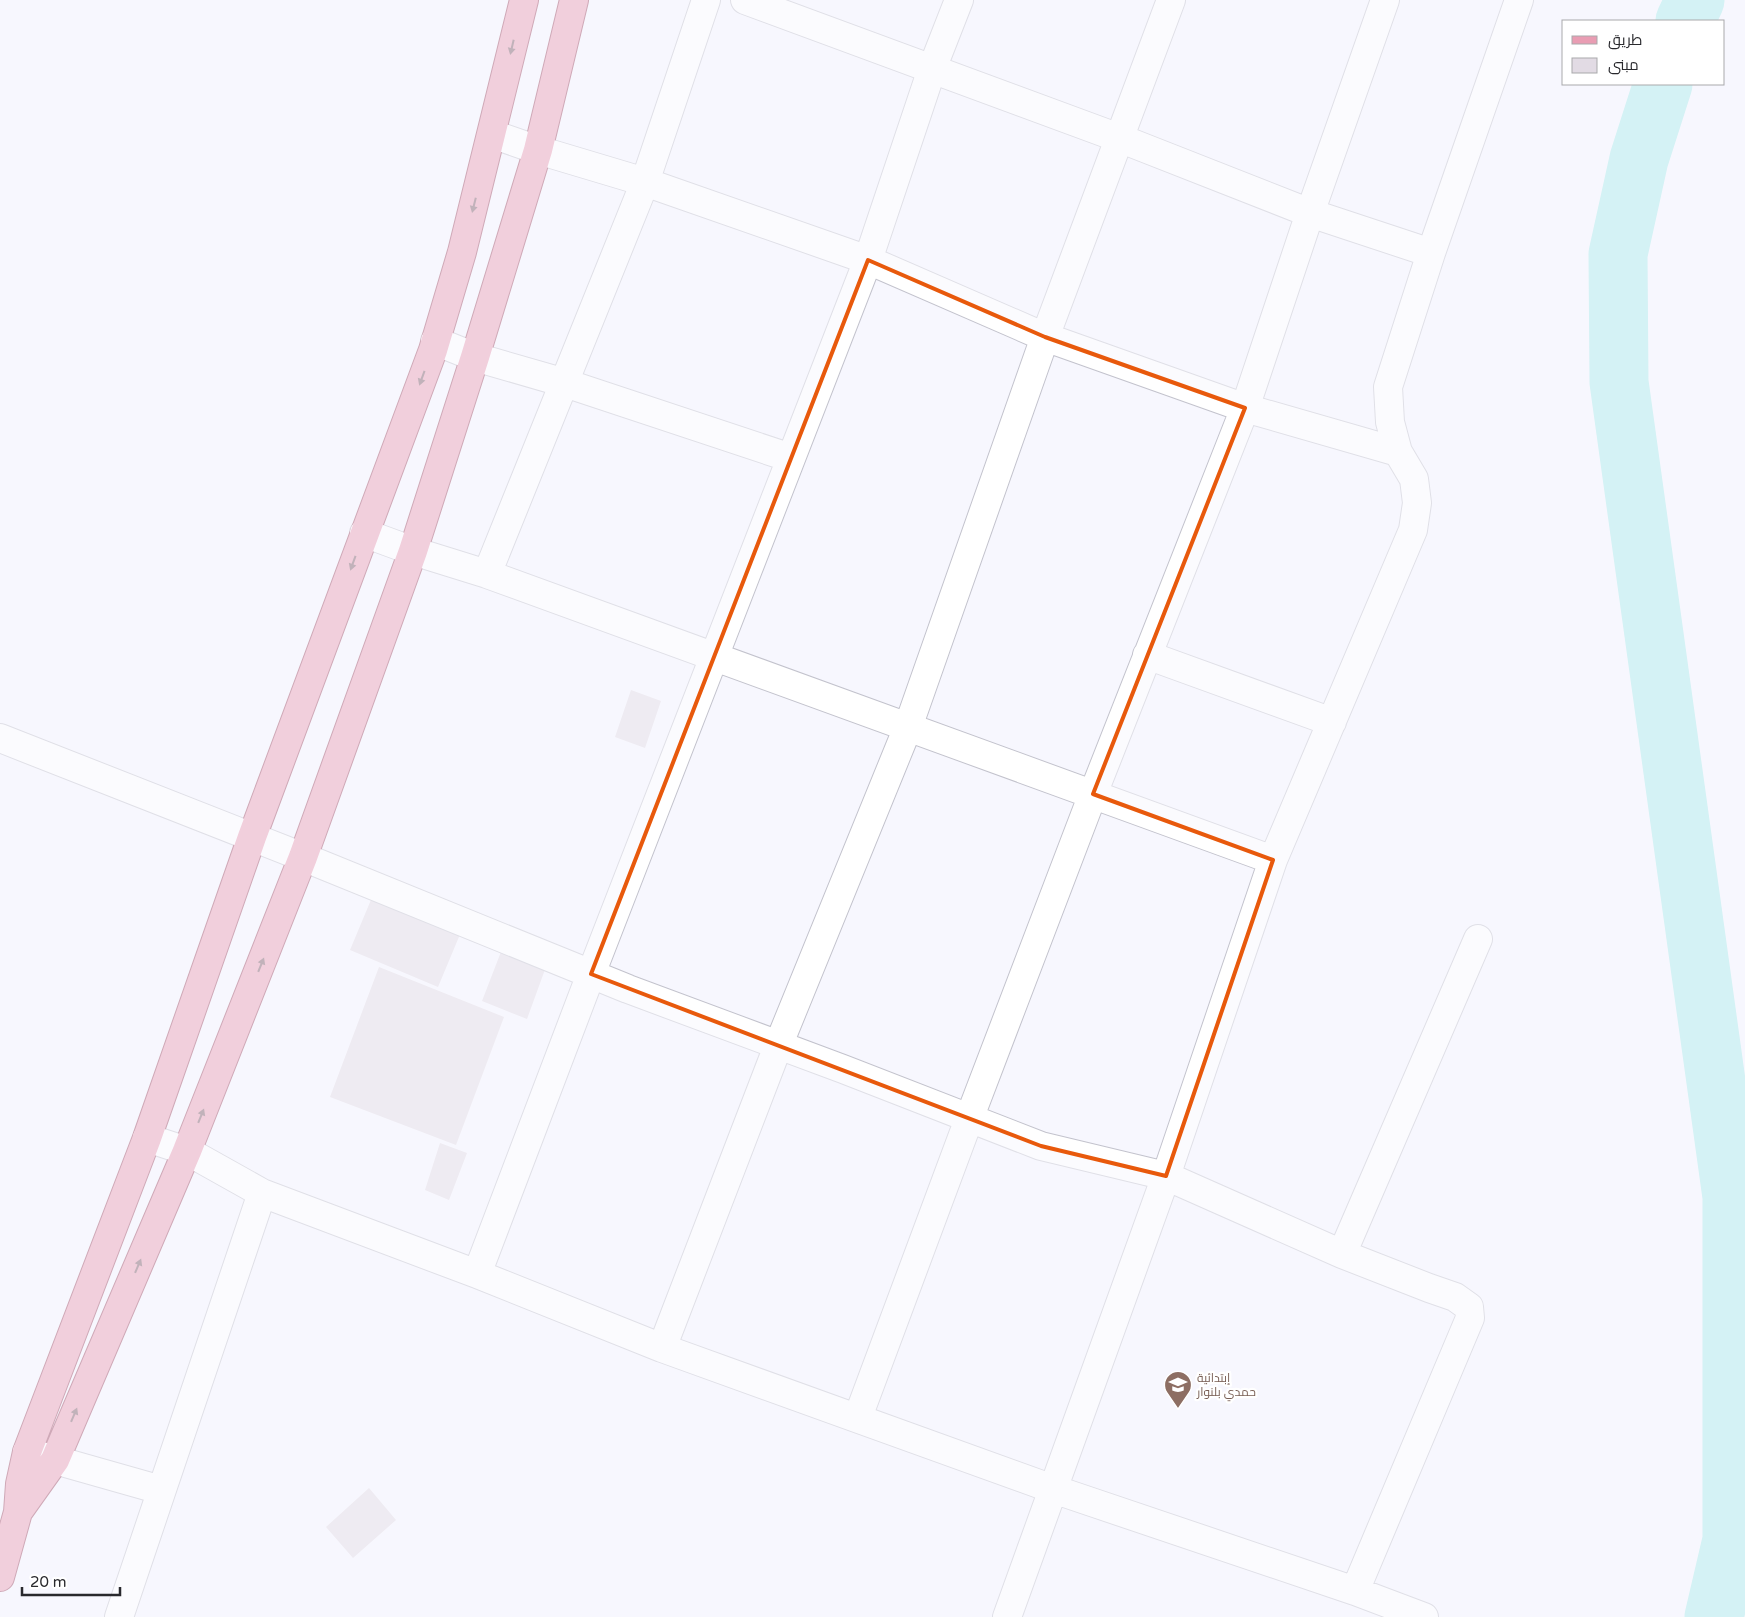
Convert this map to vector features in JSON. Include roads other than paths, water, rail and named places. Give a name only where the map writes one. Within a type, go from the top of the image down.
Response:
[{"type":"main road","points":[[0,1577],[18,1512],[20,1484],[27,1452],[147,1138],[252,837],[435,341],[462,252],[524,0]]},
{"type":"main road","points":[[18,1512],[55,1460],[187,1151],[304,857],[413,551],[475,358],[538,150],[574,0]]},
{"type":"street","points":[[487,574],[645,182],[706,0]]},
{"type":"street","points":[[745,0],[1119,138],[1310,213],[1431,253]]},
{"type":"street","points":[[477,1274],[713,657],[868,260],[932,69],[959,0]]},
{"type":"street","points":[[662,1348],[778,1046],[908,727],[1045,337],[1171,0]]},
{"type":"street","points":[[858,1417],[1093,794],[1245,408],[1310,213],[1386,0]]},
{"type":"street","points":[[1007,1617],[1166,1176],[1273,860],[1413,530],[1417,503],[1414,479],[1398,452],[1390,422],[1388,386],[1431,253],[1519,0]]},
{"type":"street","points":[[492,134],[645,182],[868,260],[1045,337],[1245,408],[1398,452]]},
{"type":"street","points":[[435,341],[475,358],[565,383],[791,458]]},
{"type":"street","points":[[364,533],[413,551],[487,574],[1273,860]]},
{"type":"street","points":[[1148,655],[1332,722]]},
{"type":"street","points":[[0,738],[304,857],[628,989],[843,1069],[1040,1146],[1166,1176],[1342,1254],[1455,1297],[1469,1307],[1470,1318],[1355,1591]]},
{"type":"street","points":[[1342,1254],[1478,939]]},
{"type":"street","points":[[147,1138],[187,1151],[262,1193],[477,1274],[662,1348],[1053,1488],[1355,1591],[1424,1617]]},
{"type":"street","points":[[119,1617],[262,1193]]},
{"type":"street","points":[[27,1452],[161,1490]]},
{"type":"waterway","points":[[1685,20],[1695,0]]},
{"type":"waterway","points":[[1663,85],[1639,159],[1618,254],[1619,382],[1732,1197],[1732,1540],[1714,1617]]},
{"type":"place","name":"إبتدائية حمدي بلنوار","points":[[1178,1409]]}]
